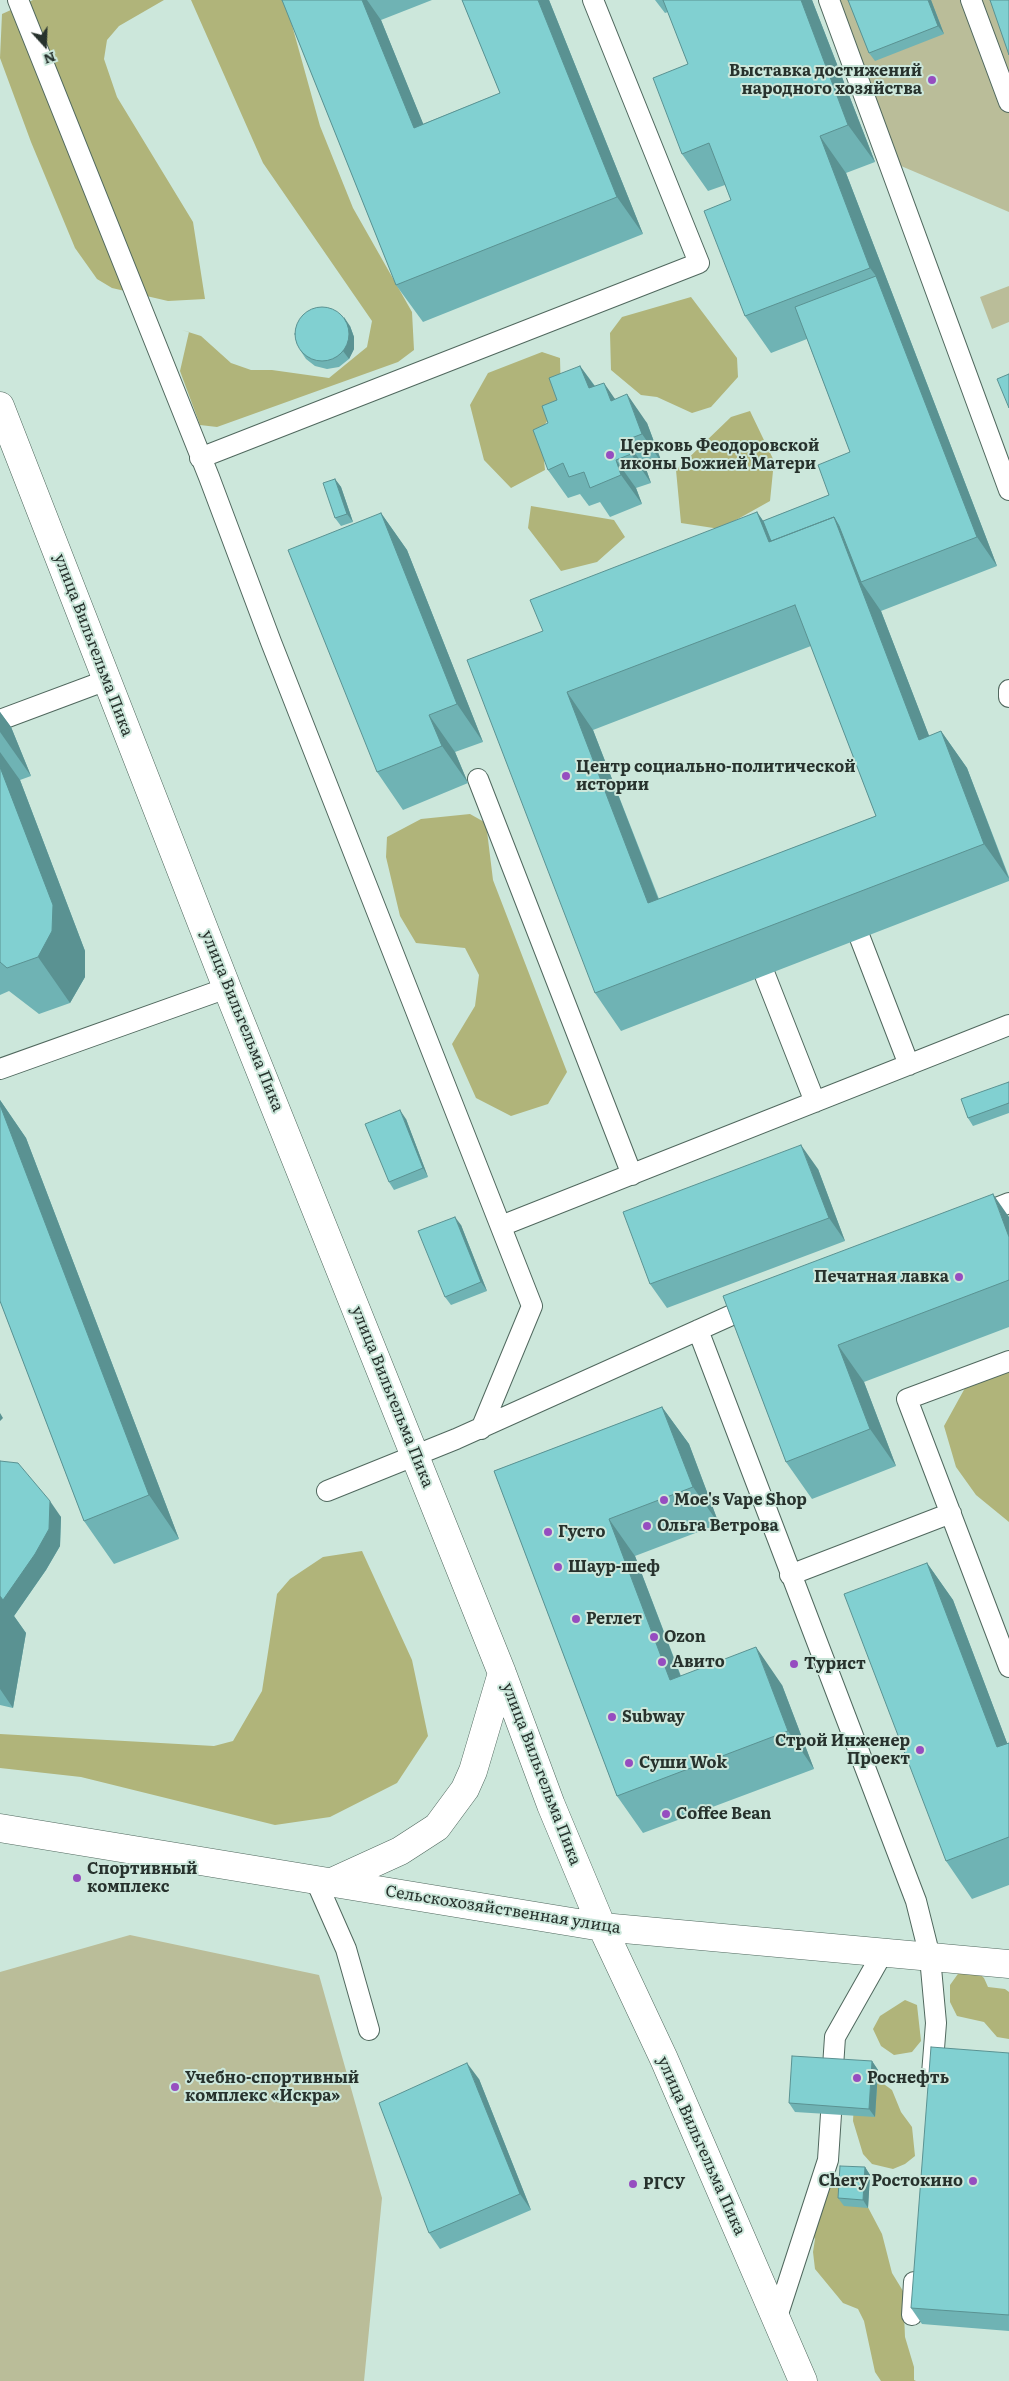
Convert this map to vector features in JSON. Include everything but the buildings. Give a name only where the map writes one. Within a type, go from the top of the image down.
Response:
[{"type":"main road","name":"улица Вильгельма Пика","points":[[0,406],[227,988],[502,1673],[551,1805],[602,1927],[664,2060],[803,2381]]},
{"type":"main road","points":[[324,1882],[400,1851],[438,1827],[465,1790],[473,1771],[502,1673]]},
{"type":"main road","name":"Сельскохозяйственная улица","points":[[0,1828],[602,1927],[882,1954],[1009,1964]]},
{"type":"lane","points":[[18,0],[200,458],[532,1306],[481,1428]]},
{"type":"lane","points":[[200,458],[699,263],[593,0]]},
{"type":"lane","points":[[829,0],[1009,490]]},
{"type":"lane","points":[[971,0],[1009,102]]},
{"type":"lane","points":[[0,720],[107,680]]},
{"type":"lane","points":[[1009,690],[1009,697]]},
{"type":"lane","points":[[478,779],[632,1175]]},
{"type":"lane","points":[[860,938],[909,1065]]},
{"type":"lane","points":[[766,975],[814,1102]]},
{"type":"lane","points":[[0,1069],[227,988]]},
{"type":"lane","points":[[501,1226],[1009,1025]]},
{"type":"lane","points":[[955,1224],[1009,1203]]},
{"type":"lane","points":[[327,1491],[481,1428],[768,1299]]},
{"type":"lane","points":[[698,1330],[916,1901],[930,1957],[936,2022],[930,2091]]},
{"type":"lane","points":[[1009,1360],[907,1399],[1009,1667]]},
{"type":"lane","points":[[790,1575],[951,1513]]},
{"type":"lane","points":[[324,1882],[369,2030]]},
{"type":"lane","points":[[833,2067],[835,2036],[882,1954]]},
{"type":"lane","points":[[776,2320],[828,2160],[831,2114]]},
{"type":"lane","points":[[912,2315],[916,2266]]},
{"type":"green space","points":[[33,0],[164,0],[119,26],[107,40],[104,59],[117,97],[193,222],[205,299],[168,301],[112,288],[97,279],[75,248],[31,142],[0,58],[2,14]]},
{"type":"green space","points":[[191,0],[285,0],[320,126],[353,208],[412,312],[414,350],[398,362],[217,427],[200,425],[180,371],[189,332],[201,336],[231,363],[251,370],[272,370],[329,378],[367,347],[372,321],[263,163]]},
{"type":"green space","name":"Выставка достижений народного хозяйства","points":[[823,0],[1009,0],[1009,212],[887,160]]},
{"type":"green space","points":[[1009,286],[1009,322],[992,329],[980,297]]},
{"type":"green space","points":[[691,297],[737,358],[738,377],[711,407],[692,413],[657,397],[641,395],[611,370],[610,333],[622,317]]},
{"type":"green space","points":[[542,352],[560,358],[561,398],[541,431],[545,470],[511,488],[484,460],[470,405],[488,373]]},
{"type":"green space","points":[[750,411],[774,461],[770,501],[720,529],[681,523],[676,470],[731,417]]},
{"type":"green space","points":[[531,506],[614,520],[625,537],[597,562],[561,571],[528,528]]},
{"type":"green space","points":[[470,814],[486,823],[493,880],[567,1072],[548,1104],[511,1116],[476,1098],[452,1044],[475,1006],[479,975],[465,948],[416,943],[400,916],[386,857],[387,837],[421,819]]},
{"type":"green space","points":[[1009,1365],[1009,1522],[976,1495],[956,1467],[944,1426],[965,1388]]},
{"type":"green space","points":[[362,1551],[412,1660],[428,1736],[397,1783],[330,1817],[275,1825],[81,1777],[0,1768],[0,1734],[214,1746],[233,1741],[262,1691],[277,1594],[290,1579],[323,1557]]},
{"type":"green space","name":"Учебно-спортивный комплекс «Искра»","points":[[130,1935],[319,1975],[382,2198],[364,2381],[0,2381],[0,1972]]},
{"type":"green space","points":[[974,1969],[984,1978],[988,1987],[1005,1989],[1009,1992],[1009,2039],[997,2037],[984,2022],[957,2016],[950,2002],[950,1985],[960,1971]]},
{"type":"green space","points":[[905,2000],[917,2005],[921,2041],[912,2052],[894,2055],[881,2046],[873,2029],[880,2016]]},
{"type":"green space","points":[[881,2082],[892,2090],[901,2112],[912,2127],[915,2156],[905,2164],[893,2169],[872,2164],[863,2154],[853,2121],[854,2103],[862,2089]]},
{"type":"green space","points":[[821,2186],[846,2187],[861,2194],[882,2234],[892,2273],[903,2291],[905,2337],[914,2367],[914,2380],[916,2381],[881,2381],[875,2372],[864,2321],[858,2309],[843,2303],[815,2269],[813,2252],[815,2239],[806,2222]]},
{"type":"place","name":"Выставка достижений народного хозяйства","points":[[932,80]]},
{"type":"place","name":"Церковь Феодоровской иконы Божией Матери","points":[[610,455]]},
{"type":"place","name":"Центр социально-политической истории","points":[[566,776]]},
{"type":"place","name":"Печатная лавка","points":[[959,1277]]},
{"type":"place","name":"Moe's Vape Shop","points":[[664,1500]]},
{"type":"place","name":"Ольга Ветрова","points":[[647,1526]]},
{"type":"place","name":"Густо","points":[[548,1532]]},
{"type":"place","name":"Шаур-шеф","points":[[558,1567]]},
{"type":"place","name":"Реглет","points":[[576,1619]]},
{"type":"place","name":"Ozon","points":[[654,1637]]},
{"type":"place","name":"Авито","points":[[662,1662]]},
{"type":"place","name":"Турист","points":[[794,1664]]},
{"type":"place","name":"Subway","points":[[612,1717]]},
{"type":"place","name":"Строй Инженер Проект","points":[[920,1750]]},
{"type":"place","name":"Суши Wok","points":[[629,1763]]},
{"type":"place","name":"Coffee Bean","points":[[666,1814]]},
{"type":"place","name":"Спортивный комплекс","points":[[77,1878]]},
{"type":"place","name":"Роснефть","points":[[857,2078]]},
{"type":"place","name":"Учебно-спортивный комплекс «Искра»","points":[[175,2087]]},
{"type":"place","name":"Chery Ростокино","points":[[973,2181]]},
{"type":"place","name":"РГСУ","points":[[633,2184]]}]
